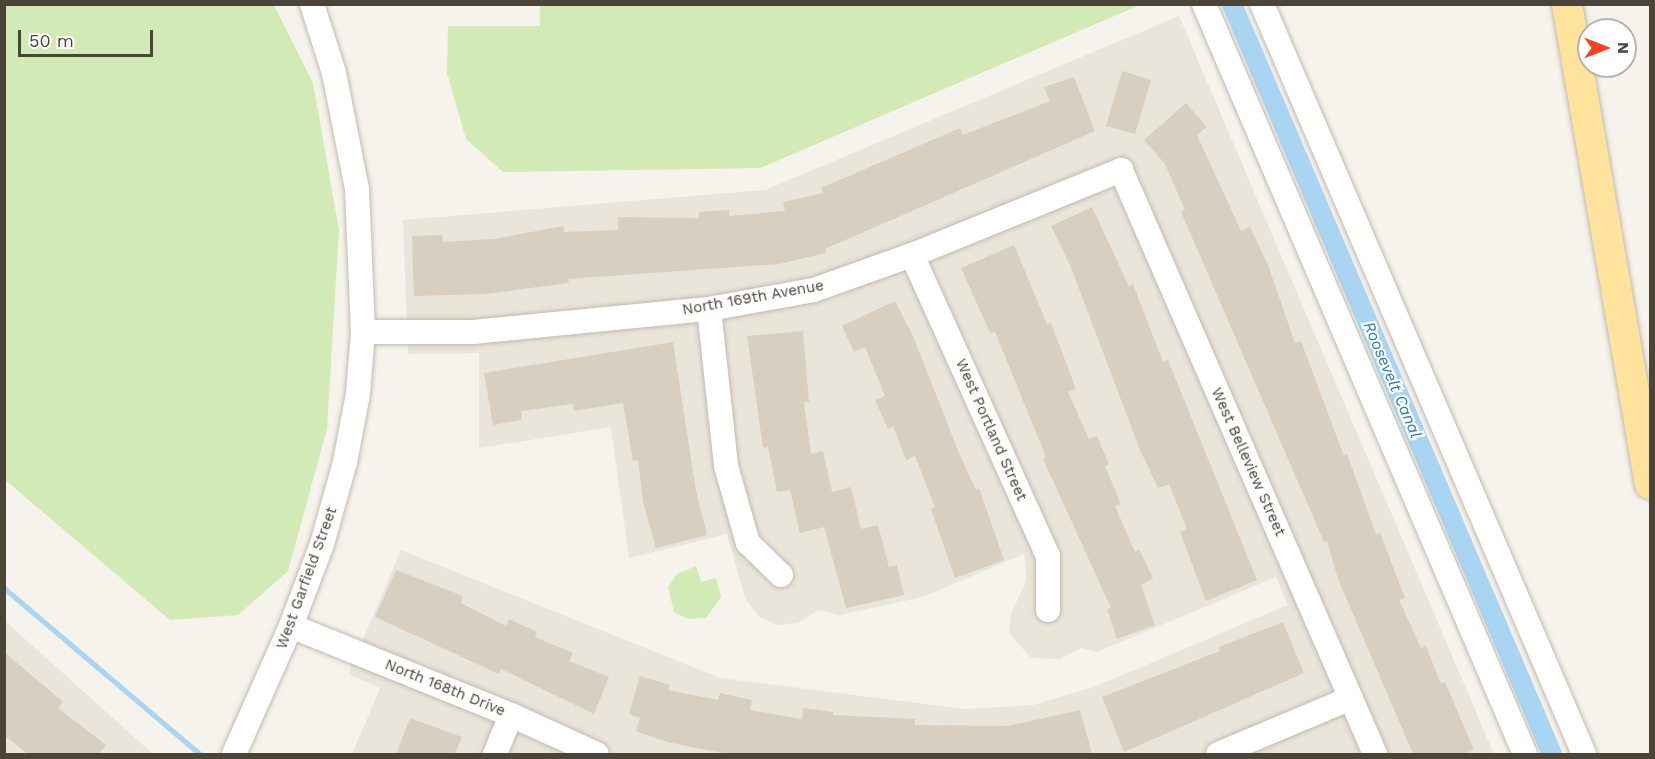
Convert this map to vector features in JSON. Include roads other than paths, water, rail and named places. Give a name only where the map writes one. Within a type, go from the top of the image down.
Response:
[{"type":"main road","points":[[1567,4],[1650,484]]},
{"type":"street","name":"West Garfield Street","points":[[234,754],[291,626],[322,544],[345,462],[363,332],[361,231],[348,129],[312,4]]},
{"type":"street","points":[[1204,4],[1524,754]]},
{"type":"street","points":[[1262,4],[1584,754]]},
{"type":"street","name":"North 169th Avenue","points":[[363,332],[473,332],[709,309],[814,290],[912,255],[1121,170]]},
{"type":"street","name":"West Belleview Street","points":[[1121,170],[1375,754]]},
{"type":"street","name":"West Portland Street","points":[[912,255],[1048,556],[1048,610]]},
{"type":"street","points":[[709,309],[726,466],[748,543],[781,575]]},
{"type":"street","name":"North 168th Drive","points":[[291,626],[511,715],[597,754]]},
{"type":"street","points":[[1218,754],[1351,698]]},
{"type":"street","points":[[495,754],[511,715]]},
{"type":"waterway","name":"Roosevelt Canal","points":[[1232,4],[1552,754]]},
{"type":"waterway","points":[[4,588],[200,754]]}]
